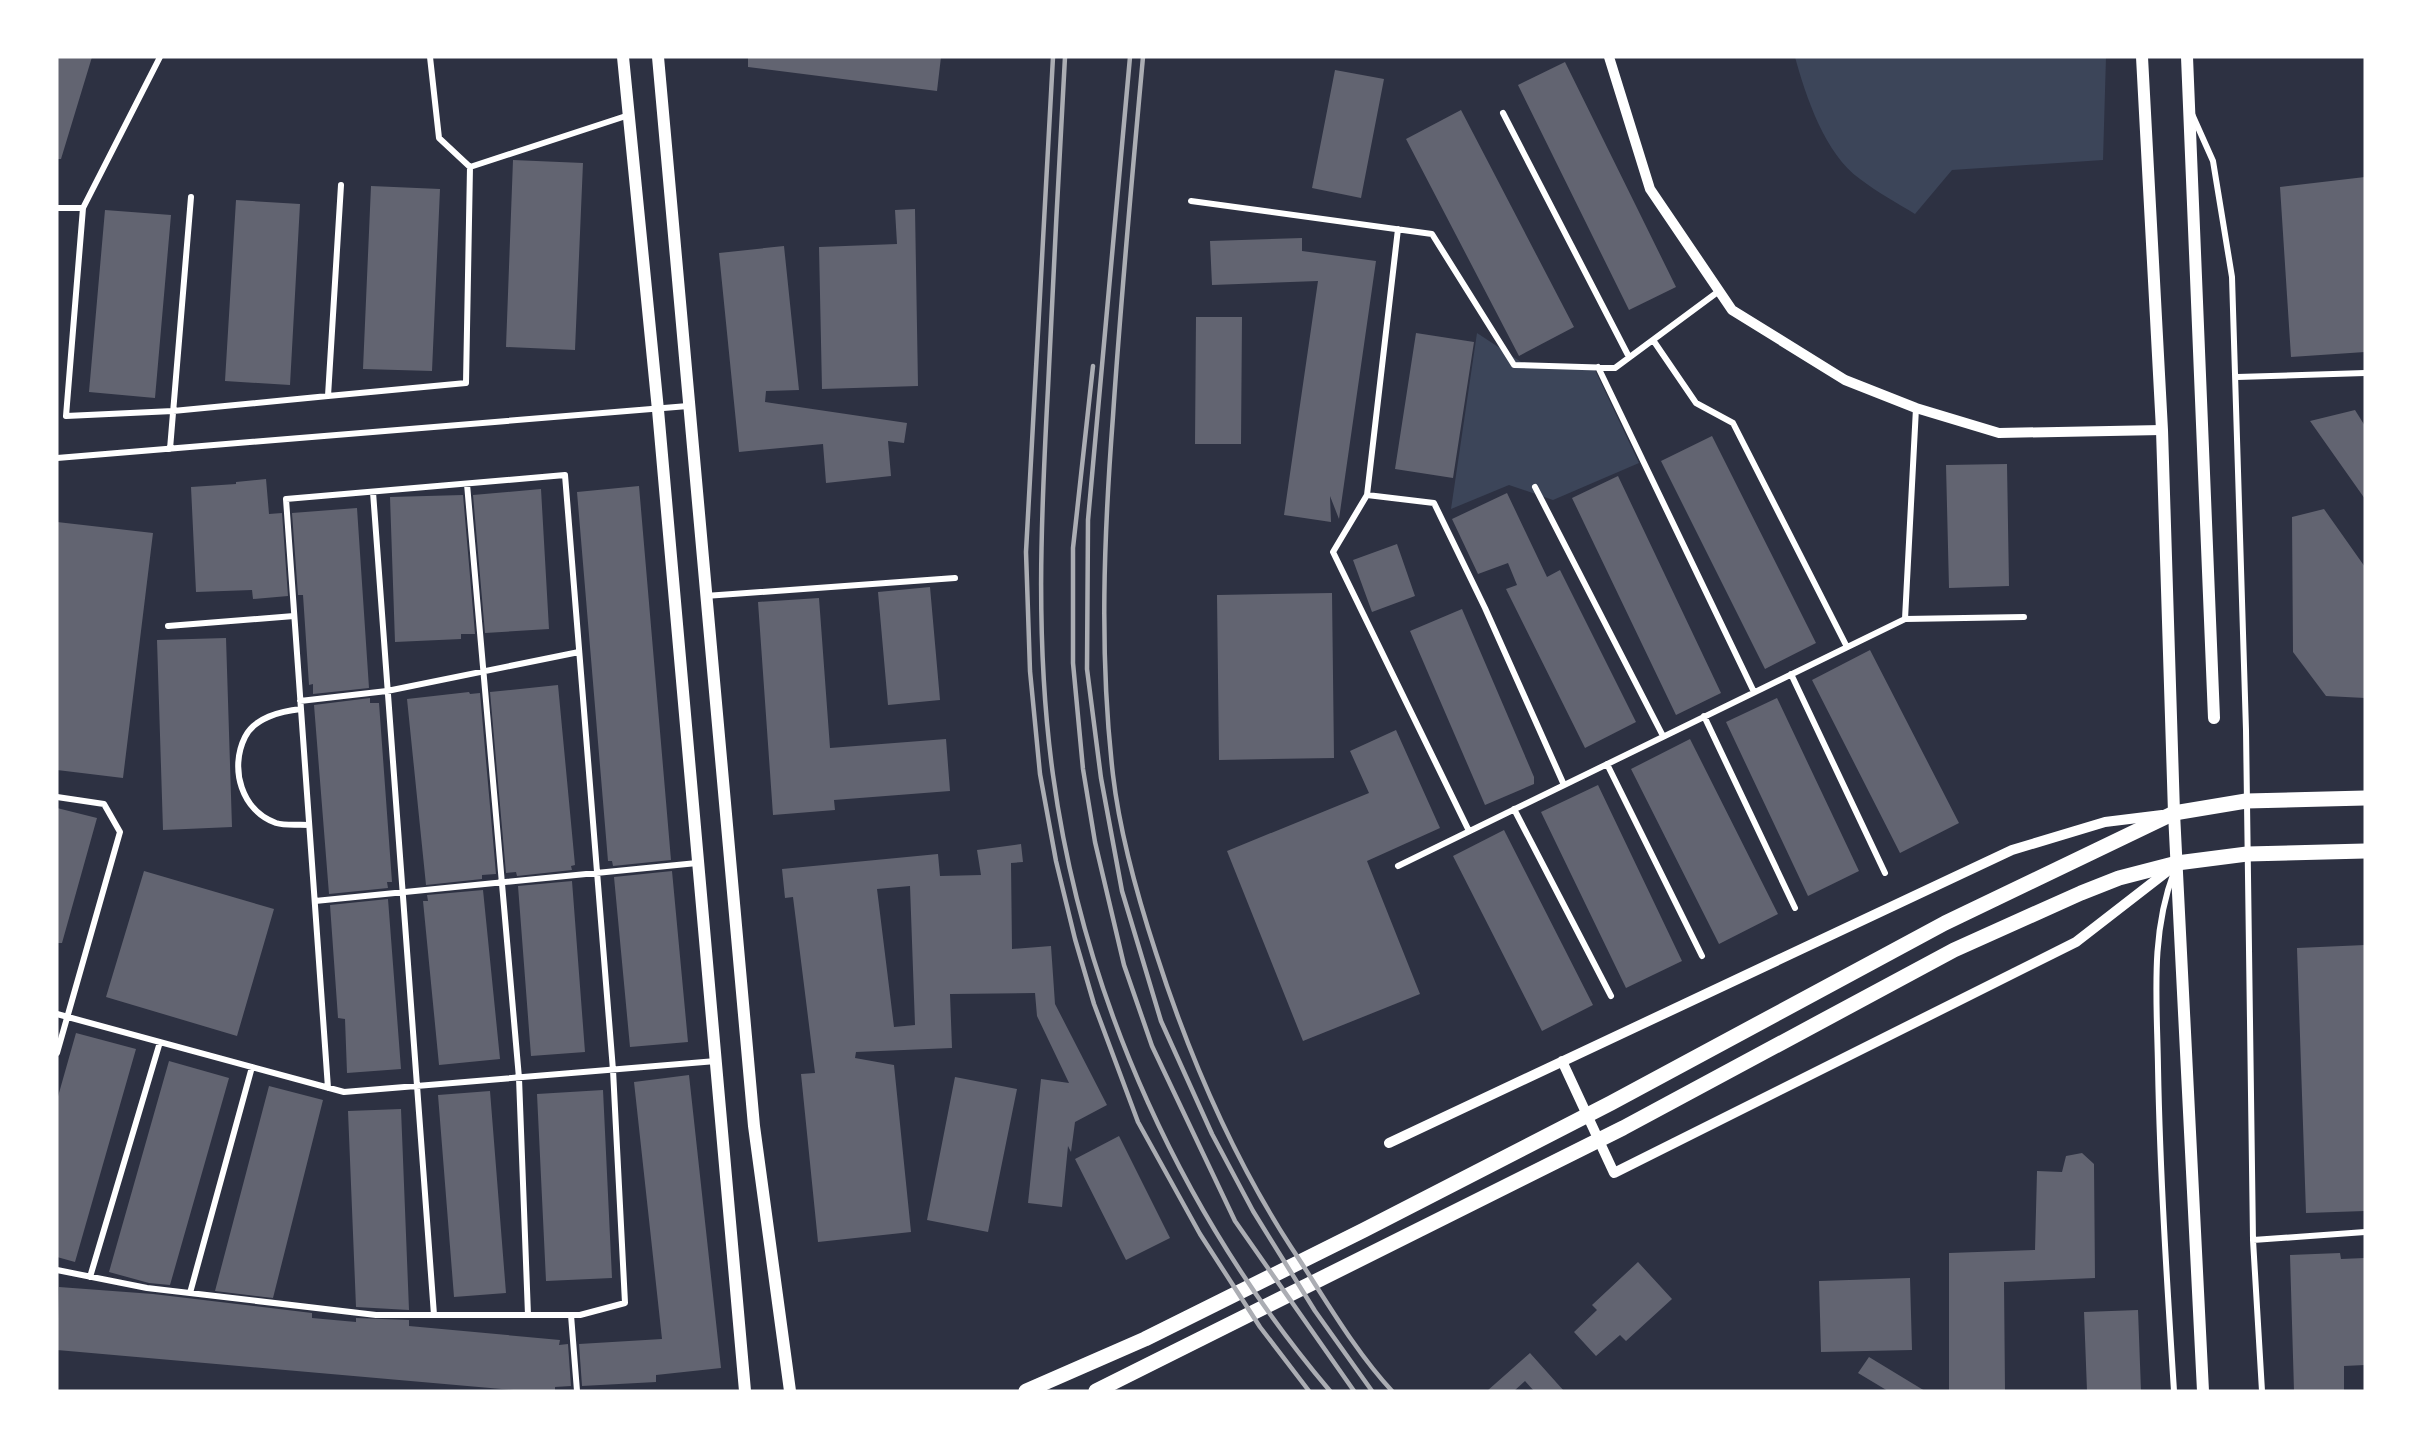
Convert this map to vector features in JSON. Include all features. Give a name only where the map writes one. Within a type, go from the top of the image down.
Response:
[{"type":"main road","points":[[623,57],[658,410],[697,863],[718,1061],[745,1391]]},
{"type":"main road","points":[[658,57],[704,596],[754,1126],[790,1391]]},
{"type":"main road","points":[[2142,57],[2162,430],[2174,813],[2203,1391]]},
{"type":"main road","points":[[2187,57],[2214,718]]},
{"type":"main road","points":[[1026,1391],[1145,1339],[1611,1103],[1945,923],[2174,813],[2246,801],[2365,798]]},
{"type":"main road","points":[[1096,1391],[1623,1128],[1954,950],[2081,893],[2119,878],[2177,863],[2247,854],[2365,851]]},
{"type":"street","points":[[160,57],[83,208],[66,416],[173,411],[466,383],[470,167],[439,138],[430,57]]},
{"type":"street","points":[[1609,57],[1650,189],[1732,310],[1845,380],[1916,408],[1999,433],[2162,430]]},
{"type":"street","points":[[2188,105],[2213,161],[2232,277],[2237,377],[2253,1240],[2262,1391]]},
{"type":"street","points":[[1503,113],[1629,357]]},
{"type":"street","points":[[470,167],[629,115]]},
{"type":"street","points":[[328,396],[341,185]]},
{"type":"street","points":[[170,449],[191,197]]},
{"type":"street","points":[[1191,201],[1432,234],[1514,364],[1615,368],[1719,291]]},
{"type":"street","points":[[57,208],[83,208]]},
{"type":"street","points":[[1398,229],[1367,495],[1333,552],[1469,831]]},
{"type":"street","points":[[1653,340],[1696,403],[1732,423],[1847,647]]},
{"type":"street","points":[[1598,367],[1754,692]]},
{"type":"street","points":[[2237,377],[2365,373]]},
{"type":"street","points":[[57,458],[688,406]]},
{"type":"street","points":[[1905,619],[1916,408]]},
{"type":"street","points":[[57,1270],[190,1293],[376,1315],[571,1315],[625,1303],[613,1070],[565,475],[286,499],[328,1088]]},
{"type":"street","points":[[467,484],[519,1078],[528,1315]]},
{"type":"street","points":[[1535,487],[1663,736]]},
{"type":"street","points":[[373,492],[434,1315]]},
{"type":"street","points":[[1367,495],[1434,503],[1485,608],[1564,784]]},
{"type":"street","points":[[704,596],[955,578]]},
{"type":"street","points":[[168,626],[294,616]]},
{"type":"street","points":[[1398,866],[1905,619],[2024,617]]},
{"type":"street","points":[[300,701],[387,691],[579,652]]},
{"type":"street","points":[[1791,674],[1885,873]]},
{"type":"street","points":[[301,709],[266,717],[245,736],[238,761],[240,786],[254,810],[277,823],[309,825]]},
{"type":"street","points":[[1704,716],[1795,908]]},
{"type":"street","points":[[1607,764],[1702,956]]},
{"type":"street","points":[[57,796],[104,804],[120,832],[57,1053]]},
{"type":"street","points":[[1514,809],[1611,996]]},
{"type":"street","points":[[1389,1143],[2012,850],[2105,822],[2174,813]]},
{"type":"street","points":[[315,901],[697,863]]},
{"type":"street","points":[[1562,1061],[1614,1173],[2076,942],[2177,863]]},
{"type":"street","points":[[2174,1391],[2163,1226],[2157,941],[2162,903],[2177,863]]},
{"type":"street","points":[[57,1014],[344,1092],[718,1061]]},
{"type":"street","points":[[90,1277],[159,1042]]},
{"type":"street","points":[[190,1293],[252,1067]]},
{"type":"street","points":[[2253,1240],[2365,1232]]},
{"type":"street","points":[[571,1315],[577,1391]]},
{"type":"shaded area","points":[[1795,57],[2106,57],[2103,160],[1952,170],[1915,214],[1860,179],[1837,155],[1818,124]]},
{"type":"shaded area","points":[[1477,333],[1527,366],[1595,370],[1639,463],[1553,500],[1509,485],[1451,509]]},
{"type":"building","points":[[57,57],[92,57],[61,159],[57,159]]},
{"type":"building","points":[[748,57],[941,57],[937,91],[748,67]]},
{"type":"building","points":[[1565,62],[1676,287],[1629,310],[1518,85]]},
{"type":"building","points":[[1335,70],[1384,79],[1361,198],[1312,188]]},
{"type":"building","points":[[1461,110],[1574,327],[1519,356],[1406,139]]},
{"type":"building","points":[[513,160],[583,163],[575,350],[506,347]]},
{"type":"building","points":[[2365,177],[2365,352],[2291,357],[2280,187]]},
{"type":"building","points":[[371,186],[440,189],[432,371],[363,369]]},
{"type":"building","points":[[236,200],[300,204],[290,385],[225,381]]},
{"type":"building","points":[[915,209],[918,386],[822,389],[819,247],[897,244],[895,210]]},
{"type":"building","points":[[105,210],[171,215],[155,398],[89,392]]},
{"type":"building","points":[[1302,238],[1302,251],[1376,261],[1339,519],[1330,496],[1331,522],[1284,515],[1318,281],[1212,285],[1210,241]]},
{"type":"building","points":[[784,246],[799,390],[766,391],[765,402],[907,423],[904,443],[888,441],[891,476],[826,483],[823,444],[739,452],[719,253]]},
{"type":"building","points":[[1196,317],[1242,317],[1241,444],[1195,444]]},
{"type":"building","points":[[1416,333],[1474,342],[1453,478],[1395,469]]},
{"type":"building","points":[[2355,410],[2365,426],[2365,499],[2310,421]]},
{"type":"building","points":[[1712,436],[1816,643],[1765,669],[1661,461]]},
{"type":"building","points":[[2007,464],[2009,586],[1949,588],[1946,465]]},
{"type":"building","points":[[1618,476],[1721,693],[1676,715],[1572,498]]},
{"type":"building","points":[[266,479],[269,514],[282,513],[288,596],[253,599],[252,590],[196,592],[191,487]]},
{"type":"building","points":[[639,486],[671,860],[613,866],[612,861],[608,861],[577,492]]},
{"type":"building","points":[[541,489],[549,629],[485,633],[473,495]]},
{"type":"building","points":[[1507,493],[1547,577],[1560,570],[1636,722],[1585,748],[1506,589],[1517,585],[1508,563],[1478,574],[1452,519]]},
{"type":"building","points":[[463,495],[475,634],[461,634],[461,639],[395,642],[390,497]]},
{"type":"building","points":[[357,508],[369,688],[313,694],[313,684],[309,685],[303,595],[298,595],[292,513]]},
{"type":"building","points":[[2324,509],[2365,567],[2365,698],[2326,696],[2293,652],[2292,517]]},
{"type":"building","points":[[57,522],[153,533],[123,778],[57,770]]},
{"type":"building","points":[[1397,544],[1415,596],[1372,612],[1353,560]]},
{"type":"building","points":[[930,587],[940,700],[888,705],[878,592]]},
{"type":"building","points":[[1332,593],[1334,758],[1219,760],[1217,595]]},
{"type":"building","points":[[819,598],[830,748],[946,739],[950,791],[834,800],[835,810],[773,815],[758,602]]},
{"type":"building","points":[[1462,609],[1534,777],[1534,784],[1485,805],[1410,631]]},
{"type":"building","points":[[226,638],[232,827],[163,830],[157,640]]},
{"type":"building","points":[[1870,650],[1959,823],[1900,853],[1812,680]]},
{"type":"building","points":[[558,685],[575,865],[571,866],[572,870],[517,876],[516,872],[506,873],[490,692]]},
{"type":"building","points":[[469,692],[470,694],[480,693],[496,874],[482,875],[482,879],[426,885],[407,699]]},
{"type":"building","points":[[370,698],[370,703],[379,703],[392,882],[387,882],[388,888],[329,894],[314,705]]},
{"type":"building","points":[[1777,698],[1859,871],[1808,896],[1726,722]]},
{"type":"building","points":[[1396,730],[1440,828],[1367,861],[1420,994],[1303,1041],[1227,851],[1369,793],[1350,751]]},
{"type":"building","points":[[1690,739],[1778,914],[1719,944],[1631,769]]},
{"type":"building","points":[[1598,785],[1682,961],[1626,988],[1541,812]]},
{"type":"building","points":[[57,808],[97,818],[62,943],[57,943]]},
{"type":"building","points":[[1504,830],[1593,1005],[1542,1031],[1453,856]]},
{"type":"building","points":[[1021,844],[1023,862],[1011,863],[1012,949],[1051,946],[1055,1004],[1107,1105],[1075,1122],[1071,1152],[1068,1146],[1062,1207],[1028,1203],[1041,1079],[1069,1083],[1037,1016],[1035,993],[950,994],[952,1048],[856,1052],[855,1058],[894,1065],[911,1232],[818,1242],[801,1074],[815,1073],[793,897],[785,898],[782,869],[938,854],[940,876],[981,875],[977,850]],"holes":[[[910,886],[915,1025],[894,1027],[877,889]]]},
{"type":"building","points":[[144,871],[274,909],[237,1036],[106,997]]},
{"type":"building","points":[[672,871],[688,1042],[630,1047],[614,877]]},
{"type":"building","points":[[572,881],[585,1052],[531,1056],[518,886]]},
{"type":"building","points":[[483,890],[500,1059],[439,1065],[423,901],[428,901],[427,895]]},
{"type":"building","points":[[388,899],[401,1069],[347,1073],[345,1019],[338,1018],[330,905]]},
{"type":"building","points":[[2365,945],[2365,1211],[2306,1213],[2297,948]]},
{"type":"building","points":[[76,1033],[136,1049],[75,1262],[57,1257],[57,1100]]},
{"type":"building","points":[[169,1061],[229,1078],[170,1285],[149,1283],[109,1272]]},
{"type":"building","points":[[689,1075],[721,1368],[656,1375],[656,1382],[582,1386],[579,1344],[662,1339],[634,1082]]},
{"type":"building","points":[[955,1077],[1017,1089],[988,1232],[927,1220]]},
{"type":"building","points":[[269,1086],[323,1100],[273,1298],[215,1291]]},
{"type":"building","points":[[603,1090],[612,1278],[546,1281],[537,1094]]},
{"type":"building","points":[[490,1091],[506,1293],[454,1297],[438,1095]]},
{"type":"building","points":[[401,1109],[409,1310],[356,1307],[348,1111]]},
{"type":"building","points":[[1119,1136],[1170,1238],[1126,1260],[1075,1159]]},
{"type":"building","points":[[2082,1153],[2094,1164],[2095,1278],[2004,1282],[2005,1391],[1949,1391],[1949,1253],[2035,1250],[2037,1171],[2062,1172],[2066,1156]]},
{"type":"building","points":[[2340,1253],[2341,1259],[2365,1258],[2365,1365],[2344,1366],[2344,1391],[2294,1391],[2290,1255]]},
{"type":"building","points":[[1638,1262],[1672,1299],[1626,1341],[1620,1335],[1596,1356],[1574,1332],[1597,1310],[1592,1305]]},
{"type":"building","points":[[1910,1278],[1912,1350],[1821,1352],[1819,1281]]},
{"type":"building","points":[[59,1287],[153,1294],[312,1313],[312,1318],[356,1322],[356,1318],[409,1320],[409,1326],[560,1340],[559,1345],[568,1344],[571,1386],[555,1387],[555,1391],[525,1391],[57,1350]]},
{"type":"building","points":[[2138,1310],[2141,1391],[2087,1391],[2084,1312]]},
{"type":"building","points":[[1530,1353],[1564,1391],[1534,1391],[1525,1381],[1514,1391],[1487,1391]]},
{"type":"building","points":[[1869,1357],[1925,1391],[1888,1391],[1858,1373]]},
{"type":"railway","points":[[1053,57],[1026,552],[1030,671],[1040,774],[1056,861],[1094,1004],[1138,1122],[1200,1234],[1260,1327],[1309,1391]]},
{"type":"railway","points":[[1065,57],[1045,436],[1041,582],[1047,727],[1068,859],[1089,942],[1116,1023],[1148,1102],[1186,1179],[1229,1253],[1277,1324],[1330,1391]]},
{"type":"railway","points":[[1130,57],[1088,520],[1087,669],[1101,778],[1122,891],[1161,1021],[1212,1134],[1253,1211],[1315,1311],[1372,1391]]},
{"type":"railway","points":[[1143,57],[1120,326],[1105,550],[1106,685],[1113,775],[1120,820],[1136,887],[1169,991],[1198,1067],[1231,1141],[1270,1212],[1327,1303],[1364,1358],[1392,1391]]},
{"type":"railway","points":[[1093,366],[1073,548],[1073,663],[1083,769],[1095,842],[1124,965],[1152,1046],[1235,1221],[1354,1391]]}]
